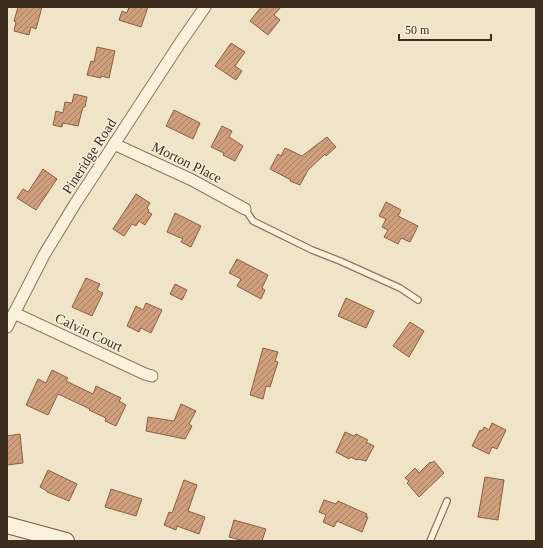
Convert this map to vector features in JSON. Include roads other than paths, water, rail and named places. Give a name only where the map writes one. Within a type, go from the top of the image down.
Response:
[{"type":"main road","points":[[7,525],[66,541]]},
{"type":"street","name":"Pineridge Road","points":[[7,327],[44,255],[114,144],[205,7]]},
{"type":"street","name":"Morton Place","points":[[114,144],[192,180],[245,209]]},
{"type":"street","name":"Calvin Court","points":[[14,313],[152,376]]},
{"type":"lane","points":[[245,209],[253,221],[312,250],[400,288],[418,300]]},
{"type":"lane","points":[[430,541],[447,501]]}]
